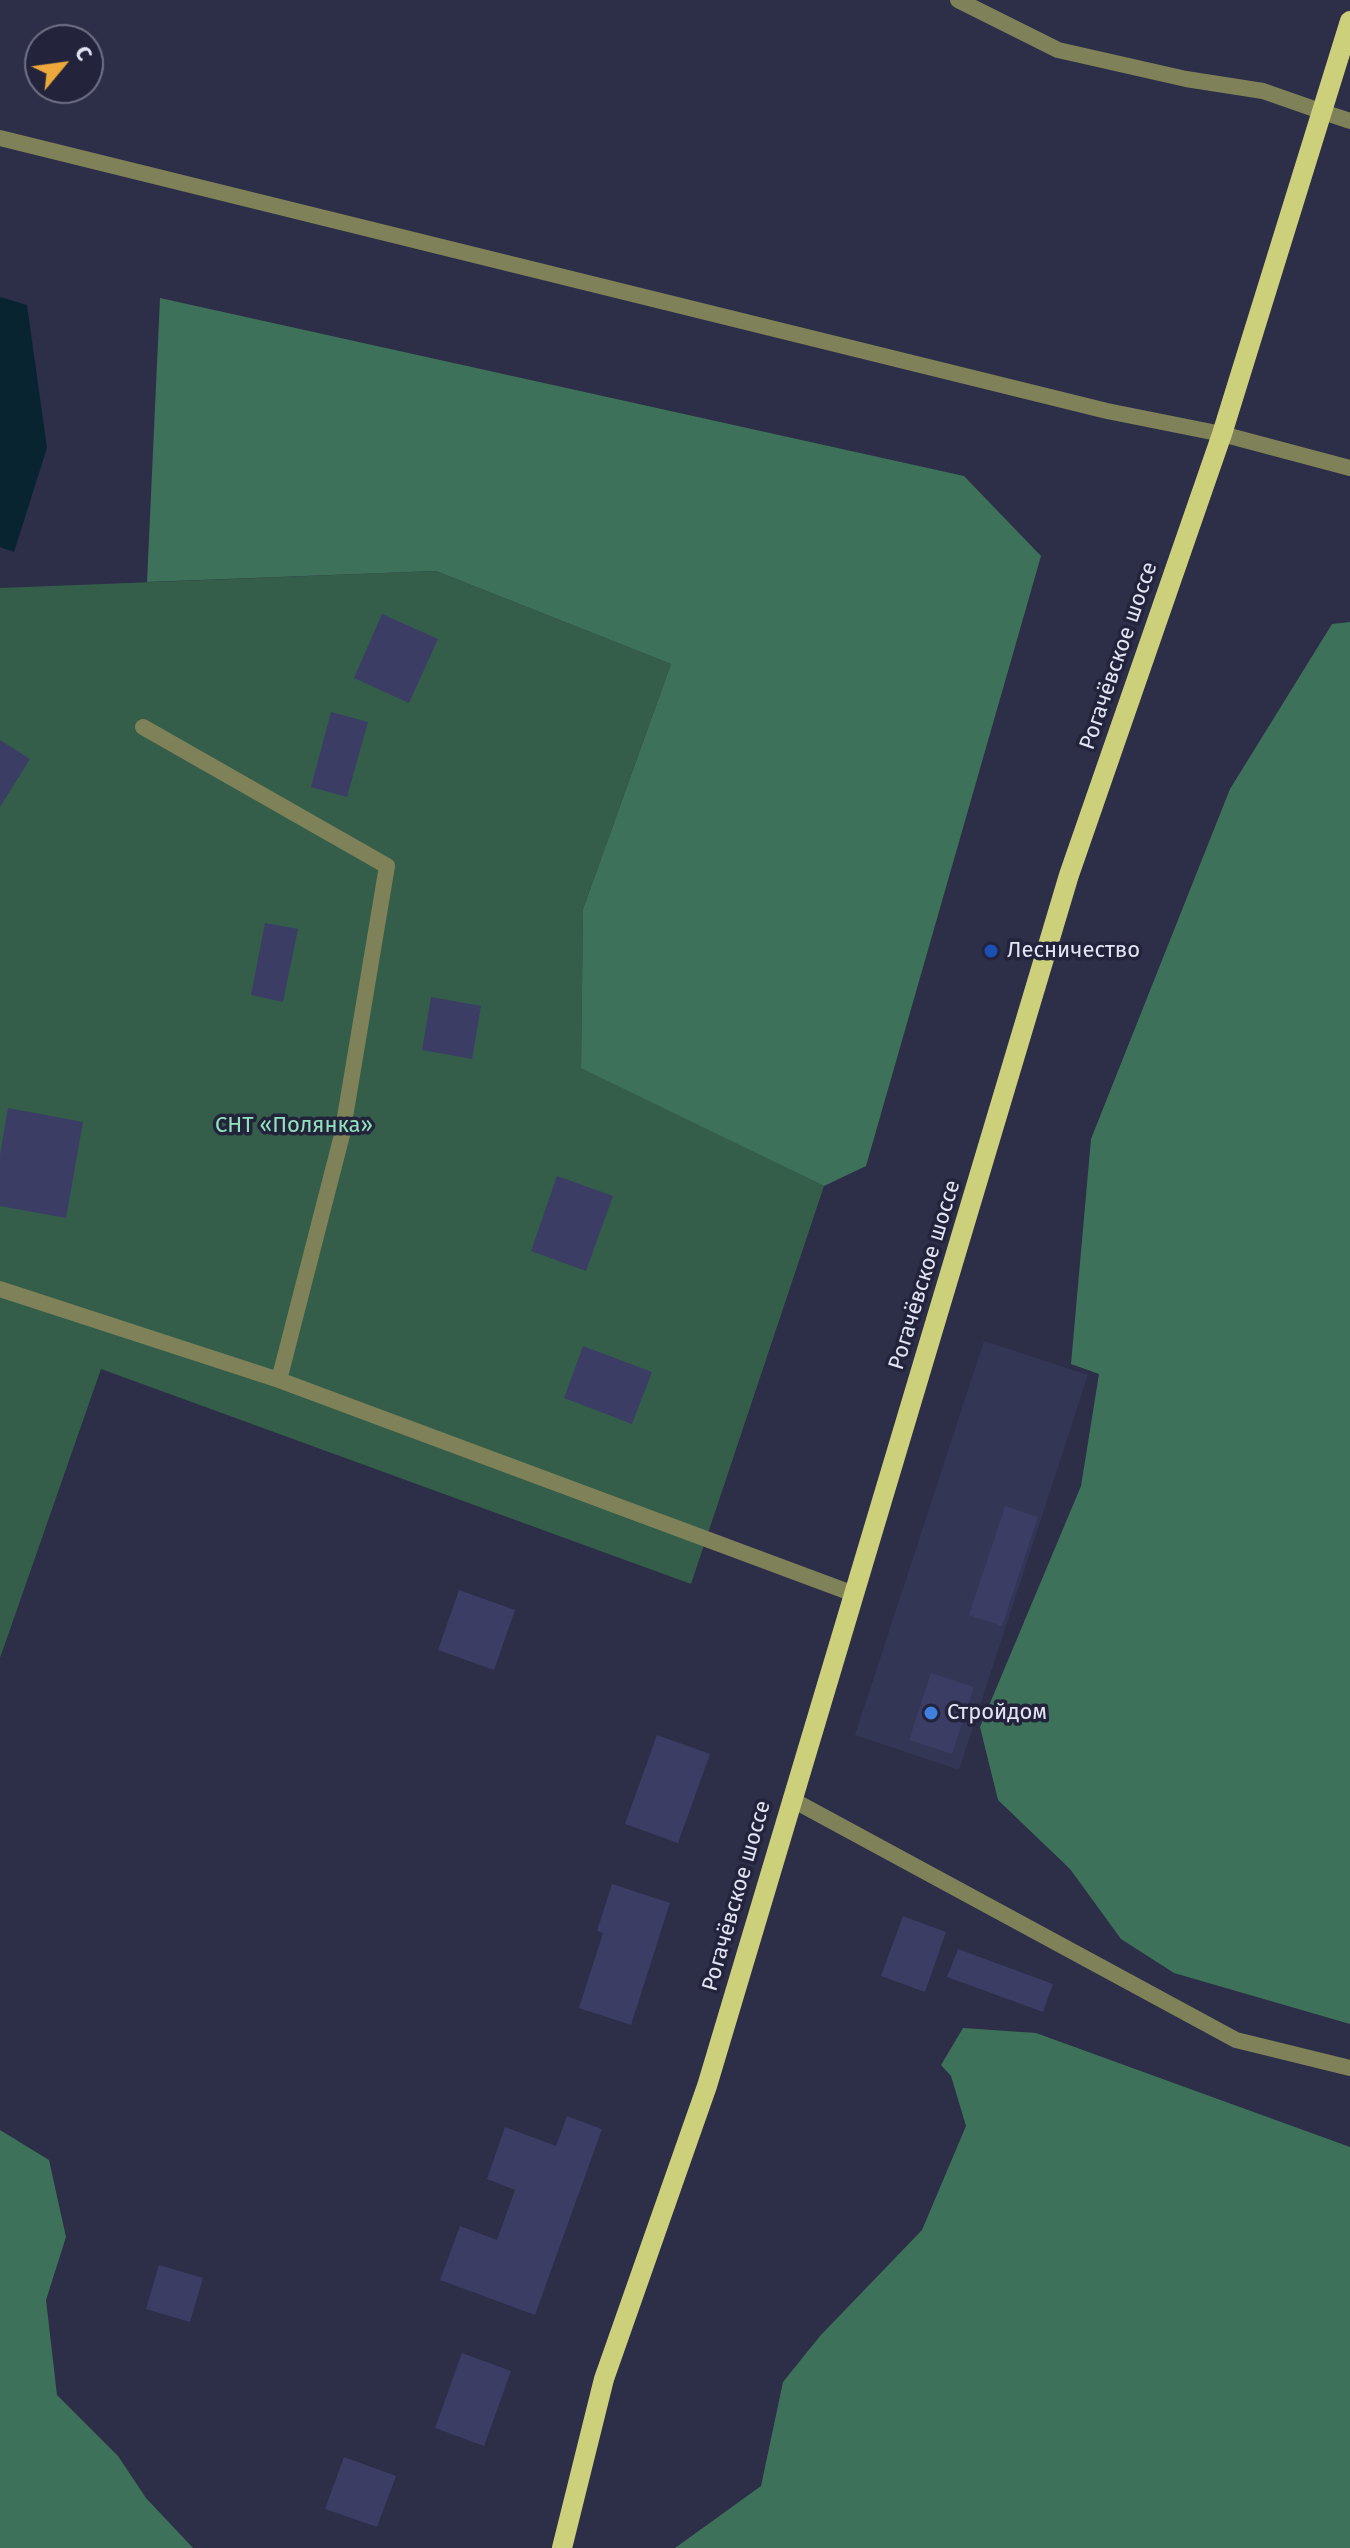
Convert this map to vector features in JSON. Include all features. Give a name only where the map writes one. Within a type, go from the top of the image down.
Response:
[{"type":"main road","name":"Рогачёвское шоссе","points":[[562,2548],[604,2379],[707,2086],[1069,875],[1222,434],[1350,21]]},
{"type":"street","points":[[958,0],[1058,50],[1186,79],[1263,91],[1350,121]]},
{"type":"street","points":[[0,138],[1107,411],[1222,434],[1350,468]]},
{"type":"street","points":[[143,727],[387,866],[342,1135],[279,1380]]},
{"type":"street","points":[[0,1289],[279,1380],[854,1594]]},
{"type":"street","points":[[791,1799],[1236,2040],[1350,2068]]},
{"type":"shaded area","points":[[0,297],[27,305],[47,448],[14,552],[0,547]]},
{"type":"shaded area","points":[[984,1341],[1088,1375],[959,1770],[855,1735]]},
{"type":"green space","points":[[160,298],[964,476],[1041,556],[866,1166],[824,1186],[581,1068],[583,909],[671,664],[436,571],[147,582]]},
{"type":"green space","name":"СНТ «Полянка»","points":[[436,571],[671,664],[583,909],[581,1067],[824,1186],[691,1584],[101,1369],[0,1658],[0,588]]},
{"type":"green space","points":[[1350,622],[1350,2024],[1174,1973],[1121,1939],[1070,1869],[998,1800],[980,1727],[1081,1486],[1099,1374],[1071,1364],[1091,1139],[1230,789],[1332,624]]},
{"type":"green space","points":[[963,2028],[1036,2033],[1350,2147],[1350,2548],[675,2548],[761,2486],[783,2382],[820,2336],[922,2230],[966,2126],[951,2076],[941,2065]]},
{"type":"green space","points":[[0,2130],[49,2160],[66,2237],[46,2300],[57,2395],[118,2456],[146,2498],[193,2548],[0,2548]]},
{"type":"building","points":[[382,614],[438,639],[409,703],[354,678]]},
{"type":"building","points":[[331,712],[368,722],[347,797],[311,787]]},
{"type":"building","points":[[0,740],[30,759],[0,807]]},
{"type":"building","points":[[265,923],[298,929],[283,1002],[251,995]]},
{"type":"building","points":[[431,997],[481,1006],[472,1059],[422,1050]]},
{"type":"building","points":[[8,1108],[83,1122],[66,1218],[0,1206],[0,1155]]},
{"type":"building","points":[[557,1176],[613,1196],[586,1271],[531,1251]]},
{"type":"building","points":[[583,1346],[652,1372],[632,1424],[564,1398]]},
{"type":"building","points":[[1005,1506],[1038,1517],[1002,1626],[969,1615]]},
{"type":"building","points":[[459,1590],[515,1610],[494,1670],[438,1650]]},
{"type":"building","points":[[931,1673],[974,1687],[952,1754],[909,1740]]},
{"type":"building","points":[[657,1735],[710,1754],[678,1843],[625,1824]]},
{"type":"building","points":[[612,1884],[670,1903],[631,2025],[579,2008],[603,1933],[597,1931]]},
{"type":"building","points":[[903,1916],[946,1932],[925,1992],[881,1976]]},
{"type":"building","points":[[958,1949],[1053,1984],[1043,2012],[947,1977]]},
{"type":"building","points":[[567,2116],[602,2129],[535,2315],[440,2280],[460,2226],[497,2240],[515,2190],[487,2179],[505,2127],[556,2146]]},
{"type":"building","points":[[159,2265],[203,2278],[190,2322],[146,2309]]},
{"type":"building","points":[[462,2353],[511,2371],[484,2446],[435,2428]]},
{"type":"building","points":[[344,2457],[396,2476],[377,2527],[325,2509]]},
{"type":"place","name":"Лесничество","points":[[991,951]]},
{"type":"place","name":"Стройдом","points":[[931,1713]]}]
